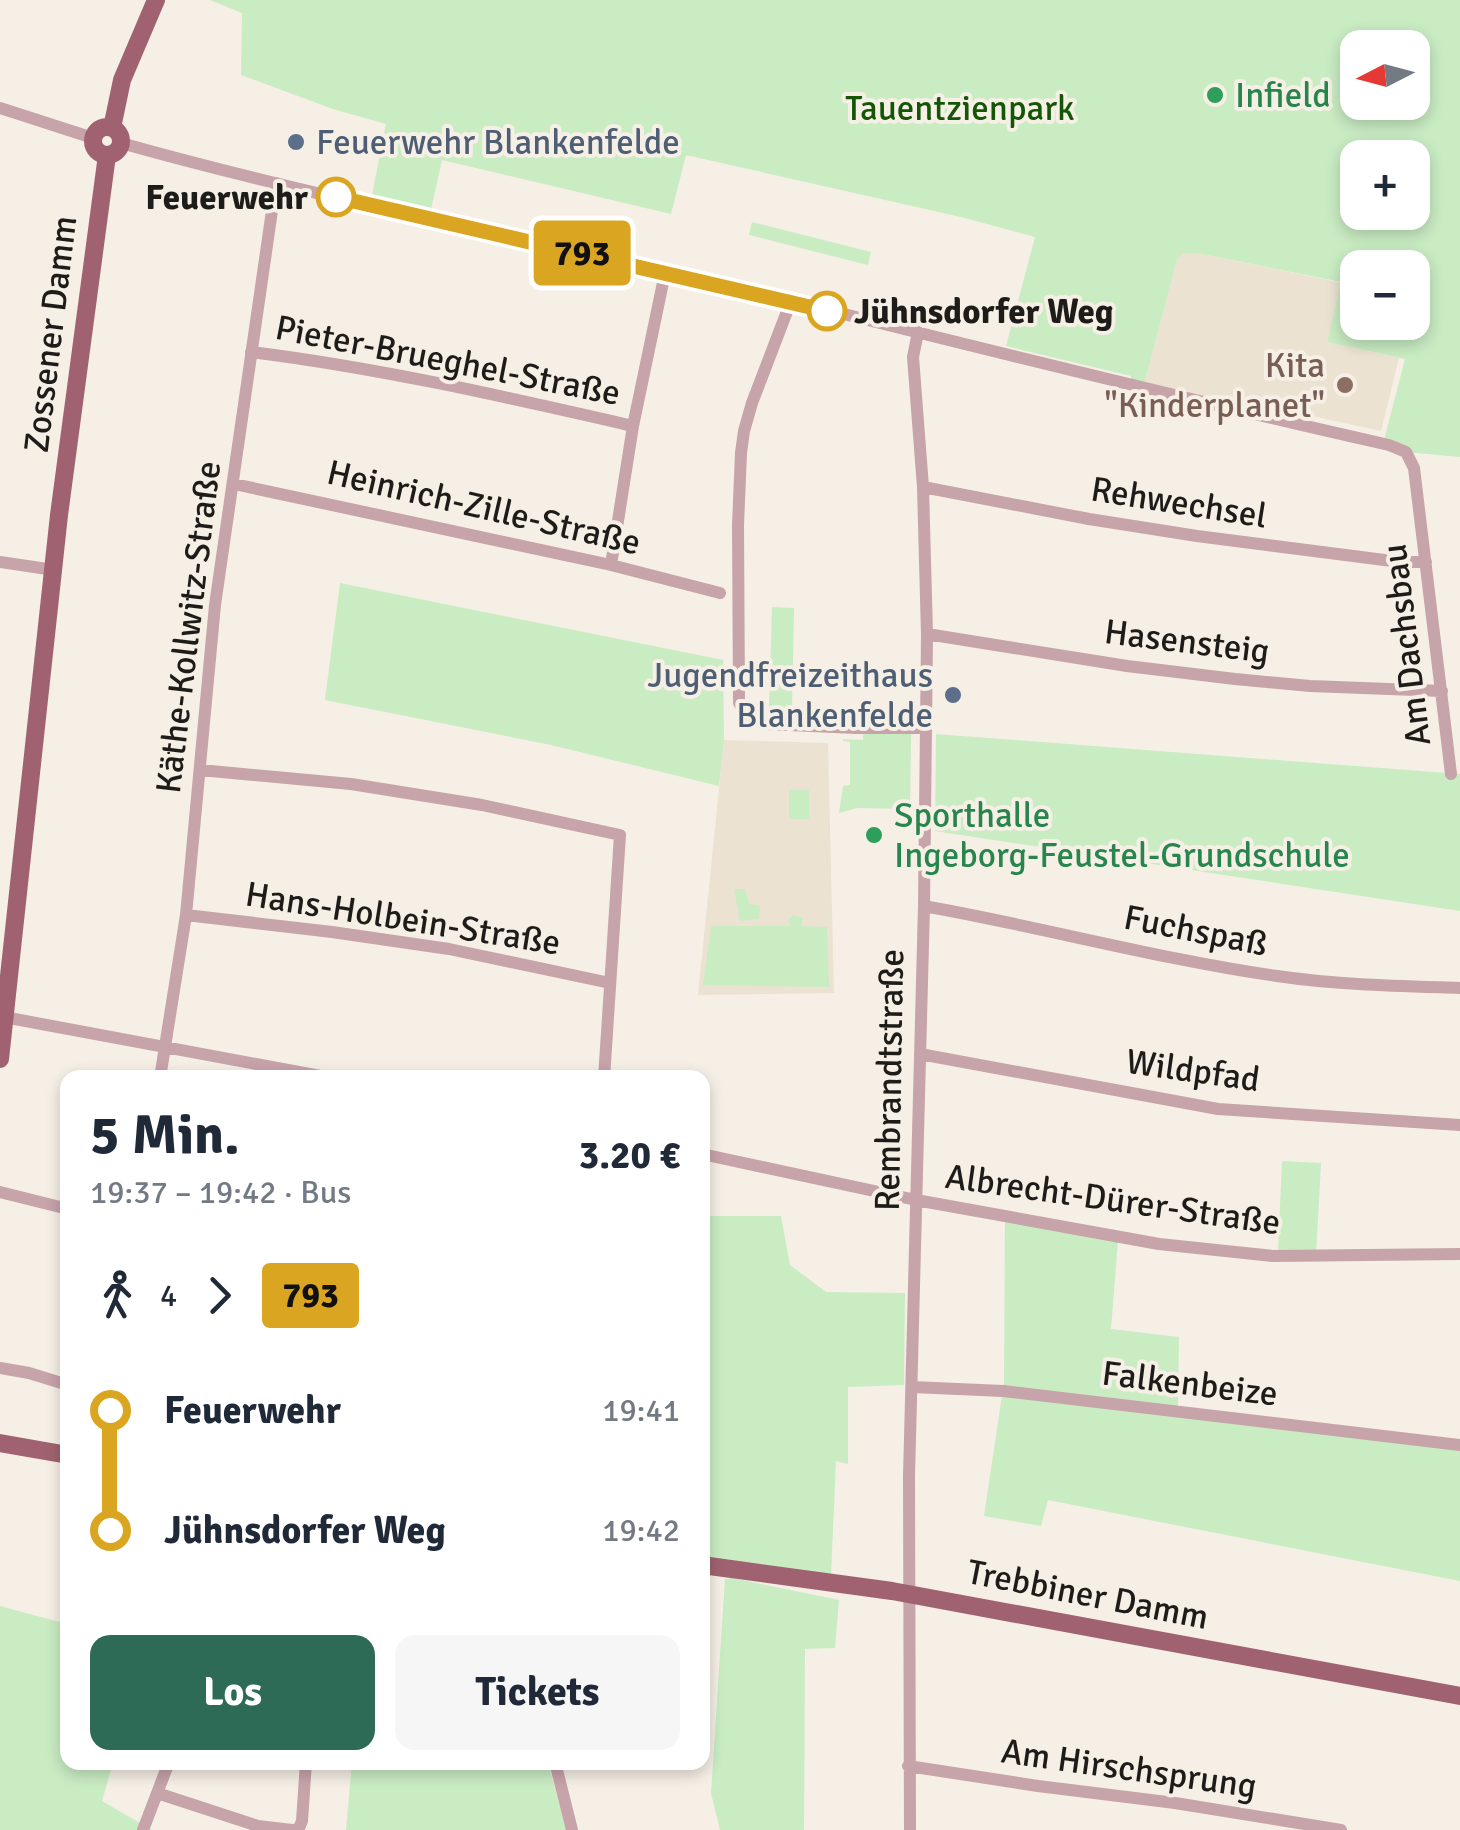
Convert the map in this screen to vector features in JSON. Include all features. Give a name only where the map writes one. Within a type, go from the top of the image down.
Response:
[{"type":"main road","name":"Zossener Damm","points":[[0,1060],[54,570],[122,80],[156,0]]},
{"type":"main road","points":[[93,138],[102,128],[113,142]]},
{"type":"main road","points":[[0,1444],[60,1454]]},
{"type":"main road","name":"Trebbiner Damm","points":[[710,1567],[909,1594],[1460,1696]]},
{"type":"street","points":[[0,108],[93,138]]},
{"type":"street","points":[[113,142],[918,332]]},
{"type":"street","name":"Käthe-Kollwitz-Straße","points":[[162,1070],[186,915],[215,605],[276,183]]},
{"type":"street","points":[[612,566],[632,426],[666,273]]},
{"type":"street","points":[[791,301],[752,403],[741,452],[739,703],[749,717],[767,724],[925,728]]},
{"type":"street","name":"Am Dachsbau","points":[[918,332],[1406,452],[1414,468],[1452,774]]},
{"type":"street","name":"Rembrandtstraße","points":[[910,1830],[909,1594],[927,634],[924,486],[912,356],[918,332]]},
{"type":"street","name":"Pieter-Brueghel-Straße","points":[[252,352],[328,362],[632,426]]},
{"type":"street","name":"Heinrich-Zille-Straße","points":[[234,484],[720,593]]},
{"type":"street","name":"Rehwechsel","points":[[924,486],[1198,536],[1426,562]]},
{"type":"street","points":[[0,562],[54,570]]},
{"type":"street","name":"Hasensteig","points":[[927,634],[1127,666],[1234,678],[1310,686],[1442,691]]},
{"type":"street","points":[[200,770],[351,784],[482,805],[620,835],[605,1070]]},
{"type":"street","name":"Fuchspaß","points":[[924,906],[1278,976],[1357,985],[1460,988]]},
{"type":"street","name":"Hans-Holbein-Straße","points":[[186,915],[450,950],[610,983]]},
{"type":"street","points":[[4,1017],[290,1070]]},
{"type":"street","name":"Wildpfad","points":[[920,1054],[1218,1109],[1460,1125]]},
{"type":"street","name":"Albrecht-Dürer-Straße","points":[[710,1156],[916,1200],[1135,1240],[1312,1257],[1460,1254]]},
{"type":"street","points":[[0,1192],[60,1208]]},
{"type":"street","points":[[0,1368],[60,1382]]},
{"type":"street","name":"Falkenbeize","points":[[912,1386],[1003,1391],[1460,1445]]},
{"type":"street","name":"Am Hirschsprung","points":[[908,1766],[1175,1802],[1342,1830]]},
{"type":"street","points":[[143,1830],[166,1770]]},
{"type":"street","points":[[158,1793],[258,1826],[293,1830],[302,1821],[305,1770]]},
{"type":"street","points":[[557,1770],[572,1830]]},
{"type":"shaded area","points":[[1183,253],[1197,253],[1340,283],[1327,342],[1399,358],[1381,431],[1293,412],[1288,423],[1143,388],[1177,260]]},
{"type":"shaded area","points":[[724,740],[828,743],[834,993],[698,995]]},
{"type":"green space","name":"Tauentzienpark","points":[[210,0],[1460,0],[1460,457],[1406,452],[1383,444],[1405,359],[1327,342],[1340,286],[1340,340],[1430,340],[1430,250],[1340,250],[1340,282],[1183,253],[1177,260],[1143,388],[1130,385],[1131,376],[1006,346],[1035,237],[686,155],[671,214],[442,160],[430,214],[371,200],[386,124],[241,75],[242,13]]},
{"type":"green space","points":[[752,222],[871,252],[868,265],[749,235]]},
{"type":"green space","points":[[340,583],[723,660],[724,740],[719,786],[551,745],[325,700]]},
{"type":"green space","points":[[772,607],[794,608],[792,710],[769,709]]},
{"type":"green space","points":[[863,732],[911,734],[910,809],[857,808],[839,813],[843,786],[850,785],[850,742],[843,739],[863,740]]},
{"type":"green space","points":[[936,734],[1460,774],[1460,911],[935,831]]},
{"type":"green space","points":[[789,790],[809,790],[809,819],[789,819]]},
{"type":"green space","points":[[734,889],[745,889],[749,904],[760,906],[759,919],[740,921]]},
{"type":"green space","points":[[793,915],[803,918],[801,926],[827,927],[829,987],[703,985],[711,926],[791,926],[788,920]]},
{"type":"green space","points":[[1282,1161],[1321,1163],[1316,1254],[1278,1251]]},
{"type":"green space","points":[[710,1216],[781,1216],[790,1265],[826,1292],[905,1293],[904,1385],[848,1387],[848,1464],[836,1461],[831,1575],[710,1563]]},
{"type":"green space","points":[[1005,1221],[1118,1240],[1111,1329],[1179,1337],[1178,1407],[1460,1444],[1460,1581],[1048,1500],[1041,1526],[984,1516],[1004,1382]]},
{"type":"green space","points":[[725,1579],[839,1600],[835,1648],[805,1649],[804,1830],[720,1830],[711,1793]]},
{"type":"green space","points":[[0,1606],[60,1622],[60,1770],[111,1770],[102,1801],[152,1830],[0,1830]]},
{"type":"green space","points":[[351,1770],[550,1770],[566,1830],[346,1830]]},
{"type":"bus line","name":"793","points":[[336,197],[827,311]]},
{"type":"place","name":"Infield","points":[[1215,95]]},
{"type":"place","name":"Feuerwehr Blankenfelde","points":[[296,142]]},
{"type":"place","name":"Feuerwehr","points":[[336,197]]},
{"type":"place","name":"Jühnsdorfer Weg","points":[[827,311]]},
{"type":"place","name":"Kita \"Kinderplanet\"","points":[[1345,385]]},
{"type":"place","name":"Jugendfreizeithaus Blankenfelde","points":[[953,695]]},
{"type":"place","name":"Sporthalle Ingeborg-Feustel-Grundschule","points":[[874,835]]}]
